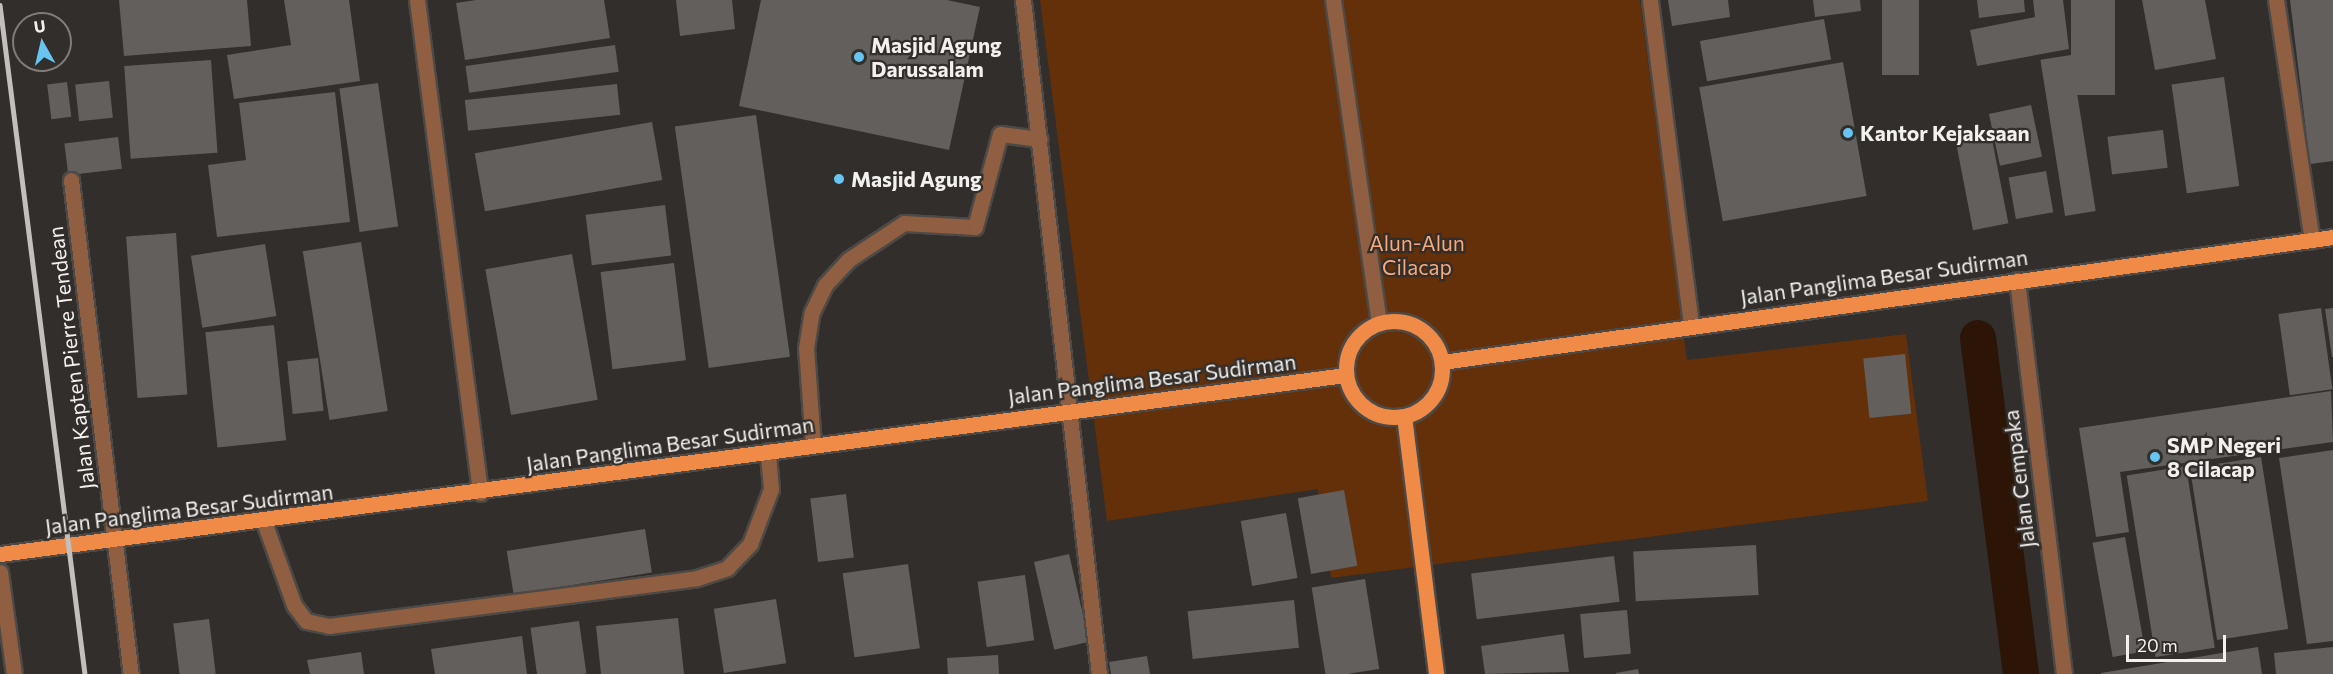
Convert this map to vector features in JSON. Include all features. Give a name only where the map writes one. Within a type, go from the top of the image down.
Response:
[{"type":"main road","name":"Jalan Panglima Besar Sudirman","points":[[1442,362],[2333,237]]},
{"type":"main road","points":[[1396,321],[1426,333],[1442,362],[1433,396],[1404,416],[1371,411],[1350,390],[1346,375],[1353,344],[1379,323],[1396,321]]},
{"type":"main road","name":"Jalan Panglima Besar Sudirman","points":[[0,554],[264,522],[768,451],[1346,375]]},
{"type":"main road","points":[[1404,416],[1436,674]]},
{"type":"street","points":[[417,0],[480,493]]},
{"type":"street","points":[[1023,0],[1099,674]]},
{"type":"street","points":[[1334,0],[1379,323]]},
{"type":"street","points":[[1650,0],[1691,326]]},
{"type":"street","points":[[2276,0],[2312,240]]},
{"type":"street","points":[[813,445],[806,348],[812,312],[825,285],[848,260],[904,224],[977,226],[1000,134],[1040,138]]},
{"type":"street","name":"Jalan Kapten Pierre Tendean","points":[[71,180],[130,674]]},
{"type":"street","name":"Jalan Cempaka","points":[[2017,280],[2064,674]]},
{"type":"street","points":[[264,522],[294,604],[306,621],[328,626],[697,578],[727,568],[750,544],[771,489],[768,451]]},
{"type":"street","points":[[0,572],[14,674]]},
{"type":"green space","name":"Alun-Alun Cilacap","points":[[1040,0],[1640,0],[1687,360],[1906,334],[1928,501],[1331,578],[1318,489],[1107,521]]},
{"type":"building","points":[[119,0],[247,0],[251,46],[124,56]]},
{"type":"building","points":[[284,0],[349,0],[360,81],[234,99],[227,55],[291,45]]},
{"type":"building","points":[[476,0],[604,0],[610,38],[465,60],[456,3]]},
{"type":"building","points":[[676,0],[732,0],[735,29],[680,36]]},
{"type":"building","name":"Masjid Agung Darussalam","points":[[761,0],[947,0],[980,7],[949,150],[739,106]]},
{"type":"building","points":[[1668,0],[1728,0],[1730,17],[1672,26]]},
{"type":"building","points":[[1813,0],[1860,0],[1861,11],[1815,17]]},
{"type":"building","points":[[1882,0],[1919,0],[1919,75],[1882,75]]},
{"type":"building","points":[[1977,0],[2024,0],[2025,12],[1979,18]]},
{"type":"building","points":[[2033,0],[2063,0],[2069,49],[1977,66],[1970,30],[2035,17]]},
{"type":"building","points":[[2071,0],[2115,0],[2115,95],[2071,95]]},
{"type":"building","points":[[2142,0],[2205,0],[2216,59],[2155,70]]},
{"type":"building","points":[[2290,0],[2333,0],[2333,161],[2310,164]]},
{"type":"building","points":[[1824,19],[1831,59],[1707,81],[1700,41]]},
{"type":"building","points":[[615,45],[619,72],[469,93],[465,66]]},
{"type":"building","points":[[2071,55],[2096,211],[2065,216],[2040,60]]},
{"type":"building","points":[[211,60],[217,153],[131,159],[124,66]]},
{"type":"building","name":"Kantor Kejaksaan","points":[[1843,62],[1867,196],[1723,221],[1699,87]]},
{"type":"building","points":[[2224,77],[2239,186],[2187,193],[2172,84]]},
{"type":"building","points":[[109,81],[113,118],[79,121],[75,85]]},
{"type":"building","points":[[67,82],[71,117],[51,119],[47,84]]},
{"type":"building","points":[[378,83],[398,227],[360,232],[339,88]]},
{"type":"building","points":[[617,84],[620,115],[468,131],[465,100]]},
{"type":"building","points":[[335,92],[350,222],[217,237],[208,165],[246,160],[239,103]]},
{"type":"building","points":[[2031,105],[2042,157],[2000,166],[1989,114]]},
{"type":"building","points":[[756,115],[790,357],[709,368],[675,126]]},
{"type":"building","points":[[652,122],[662,180],[485,211],[475,153]]},
{"type":"building","points":[[2163,130],[2168,168],[2112,175],[2107,137]]},
{"type":"building","points":[[1991,134],[2008,223],[1973,230],[1956,141]]},
{"type":"building","points":[[118,137],[122,169],[68,175],[64,144]]},
{"type":"building","points":[[2046,171],[2053,212],[2016,219],[2009,178]]},
{"type":"building","points":[[665,205],[671,256],[592,265],[586,215]]},
{"type":"building","points":[[176,233],[187,395],[137,398],[126,236]]},
{"type":"building","points":[[361,242],[388,411],[329,420],[303,251]]},
{"type":"building","points":[[265,244],[276,316],[202,328],[191,256]]},
{"type":"building","points":[[572,254],[598,400],[511,415],[485,269]]},
{"type":"building","points":[[674,263],[686,360],[612,369],[601,272]]},
{"type":"building","points":[[2321,308],[2332,389],[2290,395],[2278,314]]},
{"type":"building","points":[[2333,308],[2333,357],[2332,357],[2325,309]]},
{"type":"building","points":[[274,325],[286,440],[218,448],[205,332]]},
{"type":"building","points":[[1905,354],[1911,414],[1870,418],[1863,358]]},
{"type":"building","points":[[318,358],[324,411],[293,414],[287,361]]},
{"type":"building","name":"SMP Negeri 8 Cilacap","points":[[2331,391],[2333,442],[2120,472],[2129,532],[2096,537],[2079,428]]},
{"type":"building","name":"SMP Negeri 8 Cilacap","points":[[2333,450],[2333,641],[2307,644],[2279,458]]},
{"type":"building","name":"SMP Negeri 8 Cilacap","points":[[2261,457],[2288,629],[2217,640],[2190,468]]},
{"type":"building","name":"SMP Negeri 8 Cilacap","points":[[2186,466],[2215,648],[2156,657],[2127,475]]},
{"type":"building","points":[[1344,490],[1357,566],[1311,574],[1298,498]]},
{"type":"building","points":[[846,494],[854,558],[818,562],[810,498]]},
{"type":"building","points":[[1286,513],[1297,578],[1252,586],[1241,521]]},
{"type":"building","points":[[645,529],[652,572],[514,594],[507,551]]},
{"type":"building","points":[[2125,537],[2145,651],[2113,657],[2093,543]]},
{"type":"building","points":[[1756,545],[1759,595],[1636,601],[1633,551]]},
{"type":"building","points":[[1069,554],[1089,642],[1054,650],[1034,562]]},
{"type":"building","points":[[1614,556],[1620,602],[1477,619],[1471,574]]},
{"type":"building","points":[[908,564],[920,648],[854,657],[843,573]]},
{"type":"building","points":[[1025,575],[1034,640],[987,647],[977,582]]},
{"type":"building","points":[[1365,579],[1379,669],[1347,674],[1325,674],[1312,587]]},
{"type":"building","points":[[776,599],[786,663],[724,673],[714,609]]},
{"type":"building","points":[[1294,600],[1299,648],[1193,659],[1188,611]]},
{"type":"building","points":[[1627,610],[1631,654],[1584,658],[1580,614]]},
{"type":"building","points":[[678,618],[684,674],[601,674],[596,626]]},
{"type":"building","points":[[209,619],[216,674],[179,674],[173,623]]},
{"type":"building","points":[[579,621],[586,673],[537,674],[530,628]]},
{"type":"building","points":[[1564,634],[1569,672],[1485,674],[1481,646]]},
{"type":"building","points":[[522,636],[527,674],[435,674],[431,649]]},
{"type":"building","points":[[2258,647],[2262,674],[2101,674],[2101,673]]},
{"type":"building","points":[[2333,647],[2333,674],[2276,674],[2274,653]]},
{"type":"building","points":[[361,652],[364,674],[310,674],[307,660]]},
{"type":"building","points":[[998,655],[999,674],[948,674],[947,658]]},
{"type":"building","points":[[1147,656],[1150,674],[1111,674],[1109,662]]},
{"type":"building","points":[[1638,669],[1639,674],[1616,674],[1616,673]]},
{"type":"waterway","points":[[1978,338],[2021,674]]},
{"type":"railway","points":[[0,5],[85,674]]},
{"type":"place","name":"Masjid Agung Darussalam","points":[[859,57]]},
{"type":"place","name":"Kantor Kejaksaan","points":[[1848,133]]},
{"type":"place","name":"Masjid Agung","points":[[839,179]]},
{"type":"place","name":"SMP Negeri 8 Cilacap","points":[[2155,457]]}]
